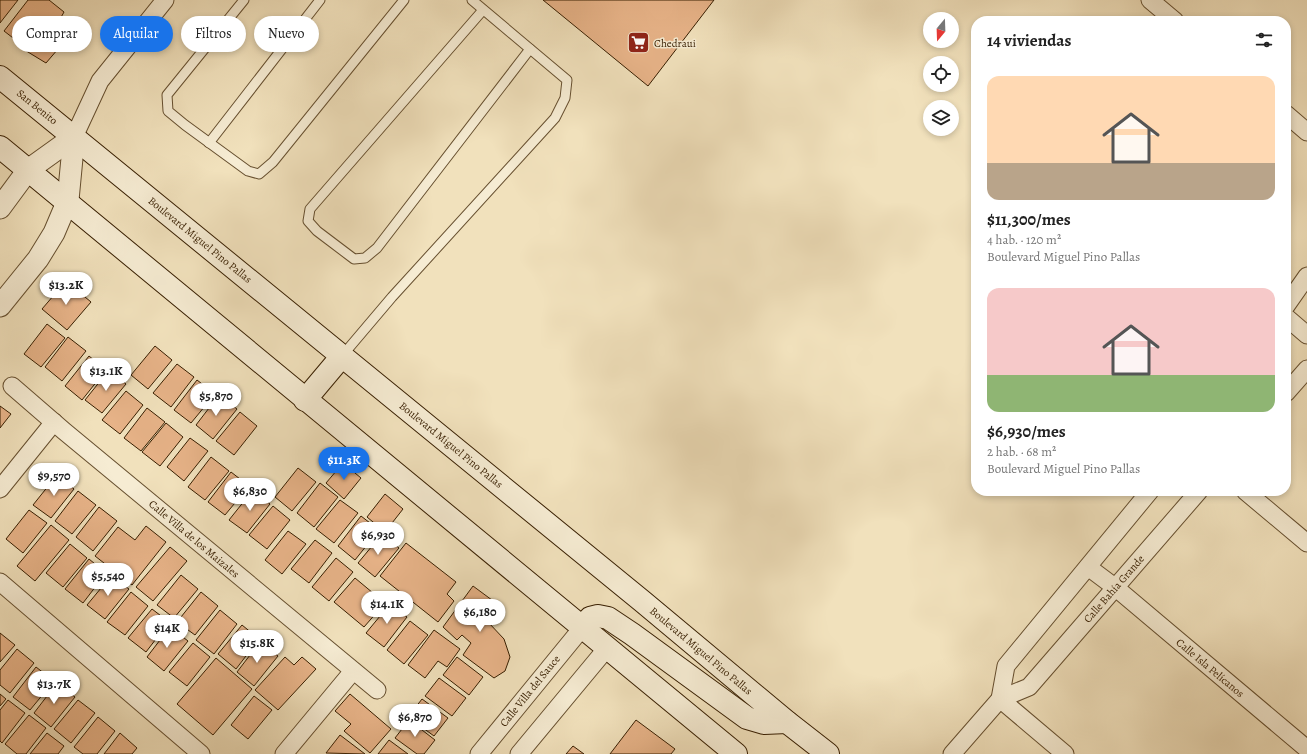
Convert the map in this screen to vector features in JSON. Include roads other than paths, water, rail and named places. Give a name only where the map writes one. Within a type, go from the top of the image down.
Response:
[{"type":"main road","name":"San Benito","points":[[0,76],[74,137]]},
{"type":"main road","name":"Boulevard Miguel Pino Pallas","points":[[74,137],[828,754]]},
{"type":"main road","points":[[0,147],[736,754]]},
{"type":"main road","points":[[305,400],[342,356]]},
{"type":"main road","points":[[582,628],[590,618],[598,616],[608,618],[748,718],[764,722],[787,722]]},
{"type":"street","points":[[0,306],[38,259],[54,233],[67,202],[74,137],[100,81],[165,0]]},
{"type":"street","points":[[1150,0],[1169,16]]},
{"type":"street","points":[[1291,118],[1307,132]]},
{"type":"street","points":[[0,208],[28,170],[74,137]]},
{"type":"street","points":[[1291,299],[1307,276]]},
{"type":"street","points":[[1291,321],[1307,335]]},
{"type":"street","points":[[1291,387],[1307,369]]},
{"type":"street","name":"Calle Villa de los Maizales","points":[[12,386],[377,690]]},
{"type":"street","points":[[0,489],[54,422]]},
{"type":"street","points":[[952,754],[1000,699],[1006,666],[1146,496]]},
{"type":"street","name":"Calle Bahía Grande","points":[[1000,699],[1029,687],[1195,496]]},
{"type":"street","points":[[1251,496],[1307,543]]},
{"type":"street","name":"Calle Isla Pelícanos","points":[[1088,567],[1116,588],[1304,750]]},
{"type":"street","points":[[0,582],[201,754]]},
{"type":"street","name":"Calle Villa del Sauce","points":[[479,754],[582,628]]},
{"type":"street","points":[[518,754],[607,648]]},
{"type":"street","points":[[284,754],[353,671]]},
{"type":"street","points":[[1000,699],[1065,754]]},
{"type":"lane","points":[[244,0],[167,95],[168,111],[248,171],[259,174],[273,162],[404,0]]},
{"type":"lane","points":[[209,143],[320,0]]},
{"type":"lane","points":[[342,356],[392,297],[555,118],[565,98],[567,80],[472,0]]},
{"type":"lane","points":[[483,10],[310,209],[308,220],[317,231],[354,260],[365,258],[377,248],[530,49]]},
{"type":"place","name":"Chedraui","points":[[638,43]]}]
